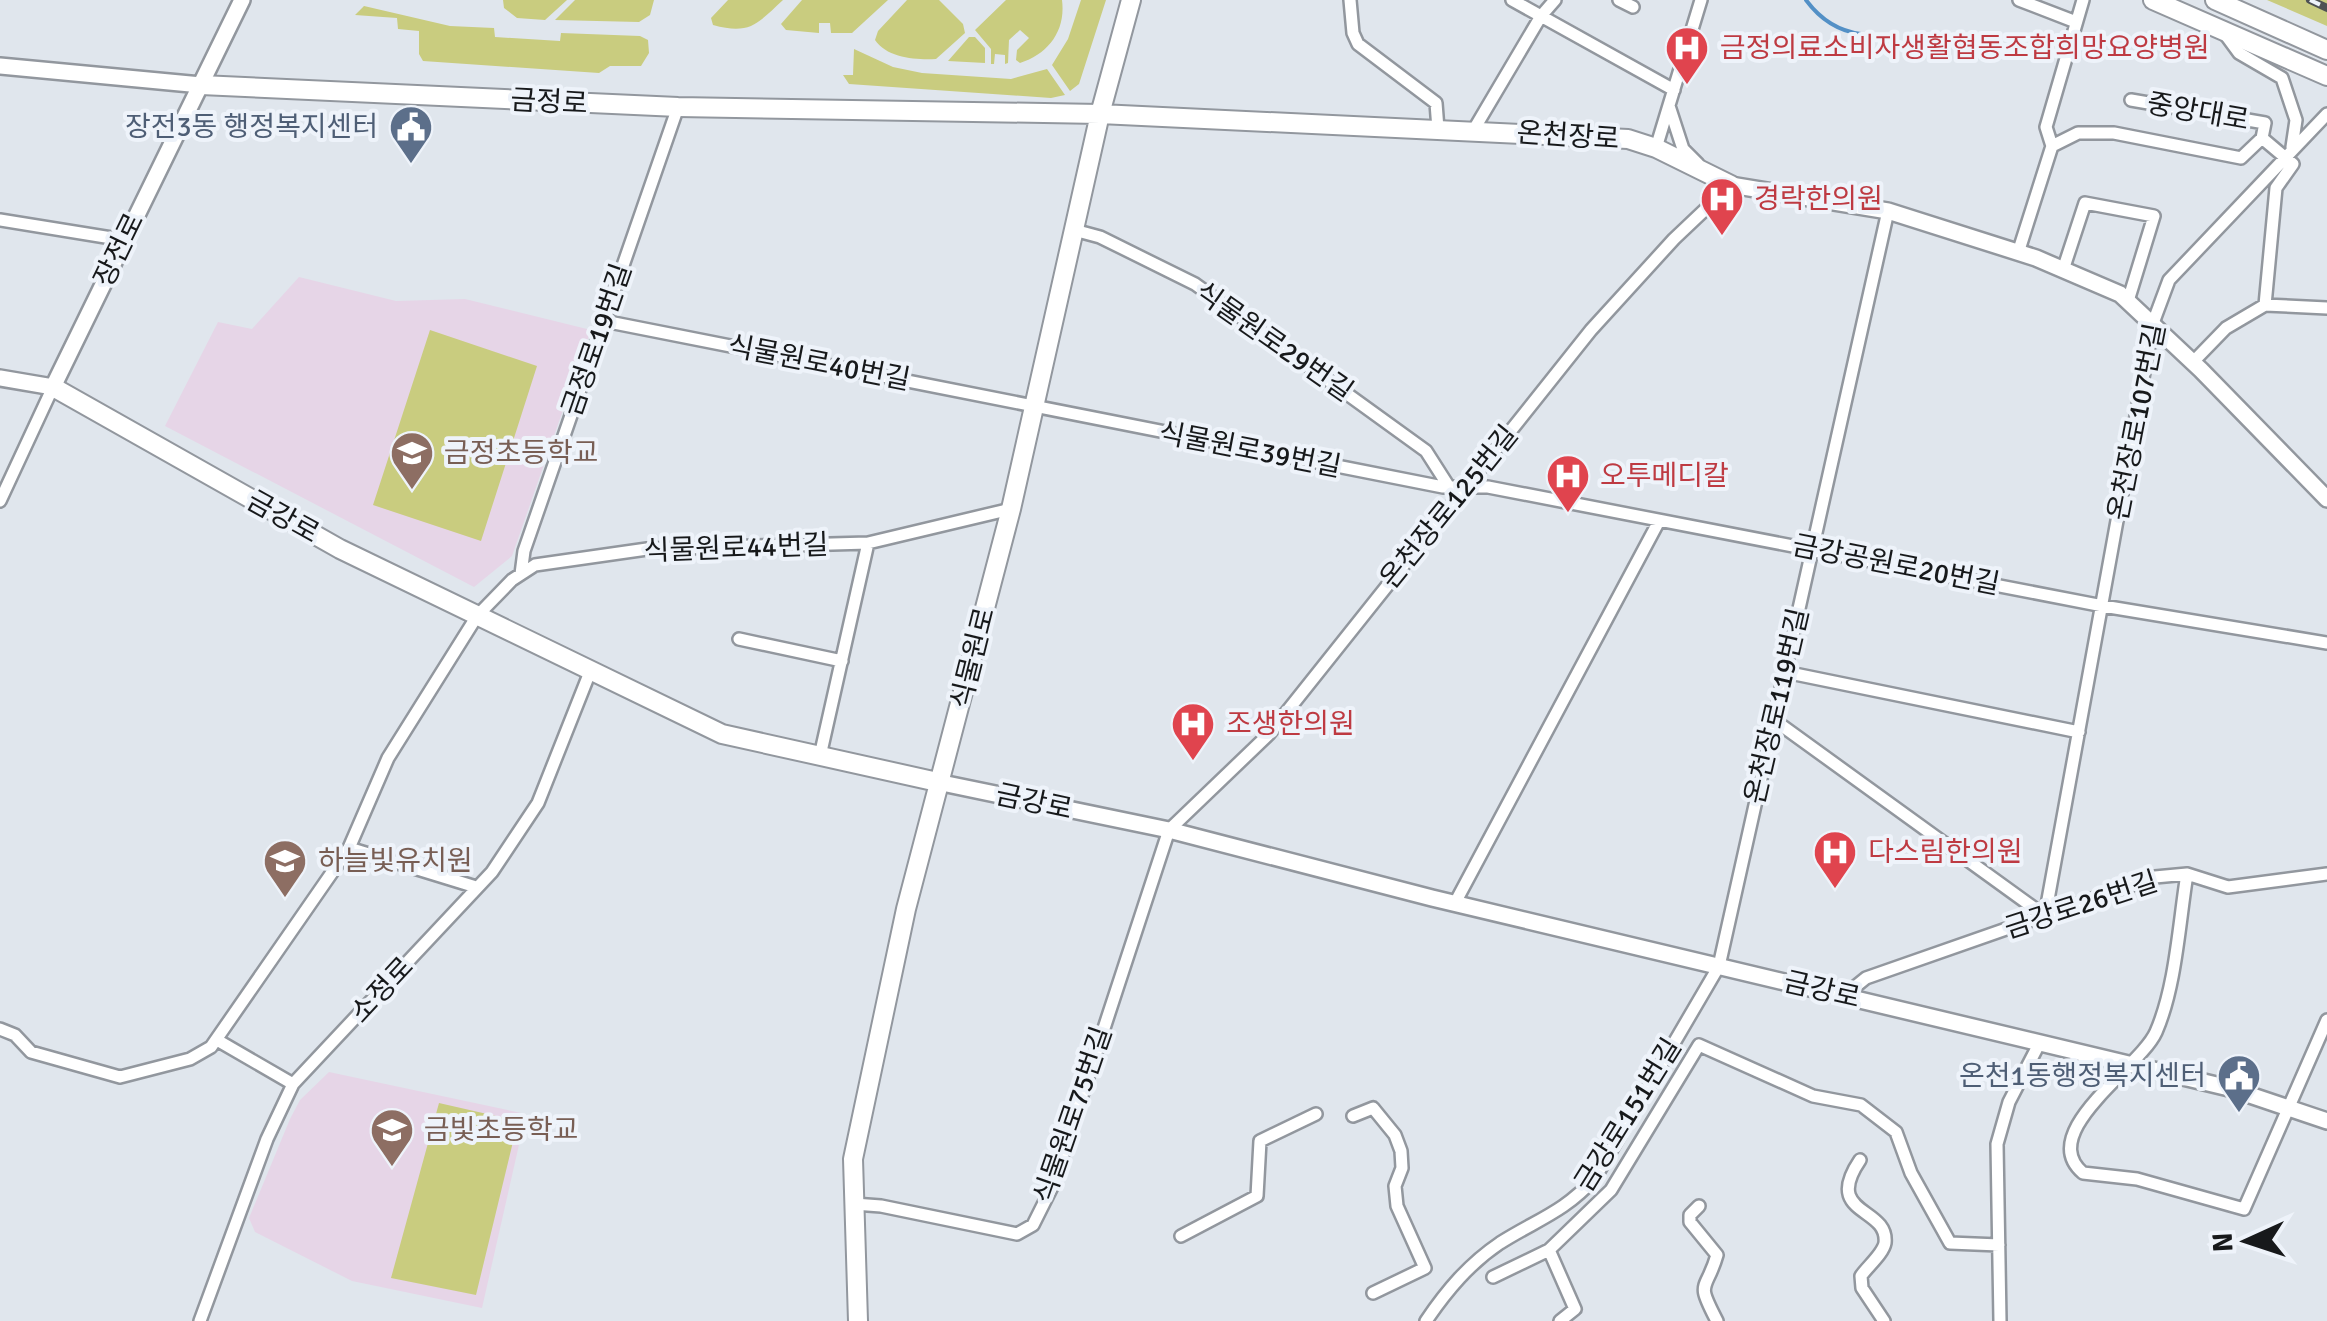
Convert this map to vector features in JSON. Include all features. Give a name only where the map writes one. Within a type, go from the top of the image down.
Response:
[{"type":"main road","name":"식물원로","points":[[858,1321],[852,1158],[906,909],[1011,509],[1100,114],[1131,0]]},
{"type":"main road","points":[[2153,0],[2327,76]]},
{"type":"main road","points":[[2215,0],[2327,50]]},
{"type":"main road","name":"금정로","points":[[201,85],[678,107],[1100,114]]},
{"type":"main road","name":"온천장로","points":[[1100,114],[1628,139],[1656,148],[1731,185]]},
{"type":"main road","name":"금강로","points":[[52,387],[340,549],[722,734],[942,782]]},
{"type":"street","name":"장전로","points":[[0,501],[242,0]]},
{"type":"street","points":[[1350,0],[1358,44],[1436,103],[1438,129]]},
{"type":"street","points":[[1512,0],[1674,90]]},
{"type":"street","points":[[1473,131],[1541,16],[1555,0]]},
{"type":"street","points":[[1619,0],[1632,7]]},
{"type":"street","points":[[1656,148],[1702,0]]},
{"type":"street","points":[[2019,0],[2076,22]]},
{"type":"street","points":[[2018,253],[2052,146],[2046,128],[2083,0]]},
{"type":"street","points":[[2220,27],[2239,52],[2282,78],[2296,120],[2288,152],[2293,164],[2276,188],[2265,305]]},
{"type":"street","name":"금정로","points":[[0,66],[201,85]]},
{"type":"street","name":"중앙대로","points":[[2131,100],[2264,123],[2262,138]]},
{"type":"street","points":[[1669,105],[1684,149],[1708,174]]},
{"type":"street","name":"금정로19번길","points":[[521,574],[524,551],[678,107]]},
{"type":"street","name":"온천장로107번길","points":[[2044,916],[2154,323],[2169,280],[2327,114]]},
{"type":"street","points":[[2052,146],[2078,132],[2114,133],[2241,158],[2262,138],[2288,152]]},
{"type":"street","name":"온천장로","points":[[1731,185],[1888,211],[2018,253],[2120,294],[2154,323],[2327,499]]},
{"type":"street","name":"온천장로125번길","points":[[1169,830],[1269,734],[1591,330],[1674,239],[1731,185]]},
{"type":"street","points":[[2063,270],[2085,204],[2154,216],[2128,301]]},
{"type":"street","name":"온천장로119번길","points":[[1719,966],[1888,211]]},
{"type":"street","points":[[0,220],[124,240]]},
{"type":"street","name":"식물원로29번길","points":[[1074,230],[1100,237],[1195,284],[1426,451],[1450,487]]},
{"type":"street","points":[[1614,281],[1626,291]]},
{"type":"street","points":[[2193,362],[2226,328],[2265,305],[2327,308]]},
{"type":"street","name":"식물원로40번길","points":[[604,321],[1034,408]]},
{"type":"street","name":"금강로","points":[[0,378],[52,387]]},
{"type":"street","name":"식물원로39번길","points":[[1034,408],[1465,488]]},
{"type":"street","name":"금강공원로20번길","points":[[1465,488],[1488,487],[2103,606],[2327,642]]},
{"type":"street","name":"식물원로44번길","points":[[217,1040],[349,848],[388,758],[478,616],[521,574],[535,565],[646,549],[868,544],[1011,509]]},
{"type":"street","points":[[1454,904],[1659,520]]},
{"type":"street","points":[[820,756],[868,544]]},
{"type":"street","points":[[739,640],[842,661]]},
{"type":"street","name":"소정로","points":[[200,1321],[267,1139],[293,1084],[492,872],[538,803],[590,672]]},
{"type":"street","points":[[1785,672],[2078,732]]},
{"type":"street","points":[[1774,720],[2044,916]]},
{"type":"street","name":"금강로","points":[[942,782],[1169,830],[1454,904],[2040,1042],[2291,1107],[2327,1120]]},
{"type":"street","name":"식물원로75번길","points":[[854,1204],[1017,1234],[1033,1225],[1052,1187],[1169,830]]},
{"type":"street","points":[[349,848],[476,888]]},
{"type":"street","points":[[2187,874],[2166,1000],[2154,1036],[2076,1125],[2070,1156],[2083,1173],[2137,1178],[2244,1209],[2327,1020]]},
{"type":"street","name":"금강로26번길","points":[[1845,995],[1866,978],[2155,877],[2187,874],[2228,887],[2327,874]]},
{"type":"street","name":"금강로151번길","points":[[1426,1321],[1448,1288],[1468,1268],[1499,1244],[1573,1202],[1595,1178],[1719,966]]},
{"type":"street","points":[[0,1030],[15,1035],[31,1052],[120,1078],[190,1058],[211,1048],[217,1040],[293,1084]]},
{"type":"street","points":[[2000,1321],[1997,1144],[2008,1102],[2040,1042]]},
{"type":"street","points":[[1493,1277],[1549,1250],[1611,1190],[1700,1045],[1813,1096],[1861,1105],[1896,1132],[1911,1173],[1950,1243],[1999,1245]]},
{"type":"street","points":[[1353,1116],[1373,1108],[1395,1135],[1402,1168],[1395,1186],[1397,1206],[1425,1268],[1373,1292]]},
{"type":"street","points":[[1181,1236],[1257,1196],[1260,1141],[1316,1114]]},
{"type":"street","points":[[1860,1160],[1848,1177],[1846,1190],[1885,1238],[1884,1246],[1860,1276],[1862,1288],[1884,1321]]},
{"type":"street","points":[[1700,1206],[1690,1216],[1690,1222],[1717,1255],[1702,1293],[1717,1321]]},
{"type":"street","points":[[1549,1250],[1575,1309],[1560,1321]]},
{"type":"shaded area","name":"금정초등학교","points":[[299,277],[396,301],[465,299],[591,330],[512,556],[474,587],[165,426],[218,322],[252,329]]},
{"type":"shaded area","name":"금빛초등학교","points":[[329,1072],[526,1114],[482,1308],[352,1281],[255,1232],[249,1218],[290,1119],[300,1100]]},
{"type":"green space","points":[[503,0],[567,0],[545,20],[517,18],[504,8]]},
{"type":"green space","points":[[575,0],[654,0],[650,15],[639,22],[555,20]]},
{"type":"green space","points":[[728,0],[783,0],[745,28],[713,25],[711,18]]},
{"type":"green space","points":[[802,0],[888,0],[852,33],[831,33],[830,23],[819,23],[819,33],[786,30],[781,24]]},
{"type":"green space","points":[[907,0],[939,0],[963,24],[965,33],[936,59],[911,58],[887,51],[875,40],[878,31]]},
{"type":"green space","points":[[1006,0],[1062,0],[1061,22],[1053,40],[1039,54],[1020,63],[1016,60],[1017,50],[1029,38],[1020,30],[1009,40],[1008,63],[1005,64],[1005,55],[995,54],[991,64],[991,49],[975,30]]},
{"type":"green space","points":[[1081,0],[1106,0],[1079,84],[1070,91],[1052,65],[1068,39]]},
{"type":"green space","points":[[2267,0],[2327,0],[2327,26]]},
{"type":"green space","points":[[364,6],[450,26],[494,28],[495,37],[560,41],[561,33],[640,36],[648,40],[649,53],[641,66],[610,66],[599,73],[423,61],[419,54],[419,31],[398,29],[397,18],[355,15]]},
{"type":"green space","points":[[969,37],[975,37],[985,48],[985,63],[948,61]]},
{"type":"green space","points":[[854,49],[893,67],[922,73],[1011,79],[1047,69],[1065,95],[1051,98],[849,84],[843,75],[853,75]]},
{"type":"green space","points":[[430,330],[537,366],[481,541],[373,505]]},
{"type":"green space","points":[[439,1103],[518,1121],[476,1295],[391,1278]]},
{"type":"waterway","points":[[1806,0],[1830,23],[1861,34],[1877,54]]},
{"type":"railway","points":[[2310,0],[2327,8]]},
{"type":"place","name":"금정의료소비자생활협동조합희망요양병원","points":[[1687,86]]},
{"type":"place","name":"장전3동 행정복지센터","points":[[411,165]]},
{"type":"place","name":"경락한의원","points":[[1722,237]]},
{"type":"place","name":"금정초등학교","points":[[412,491]]},
{"type":"place","name":"오투메디칼","points":[[1568,514]]},
{"type":"place","name":"조생한의원","points":[[1193,762]]},
{"type":"place","name":"다스림한의원","points":[[1835,890]]},
{"type":"place","name":"하늘빛유치원","points":[[285,899]]},
{"type":"place","name":"온천1동행정복지센터","points":[[2239,1114]]},
{"type":"place","name":"금빛초등학교","points":[[392,1168]]}]
